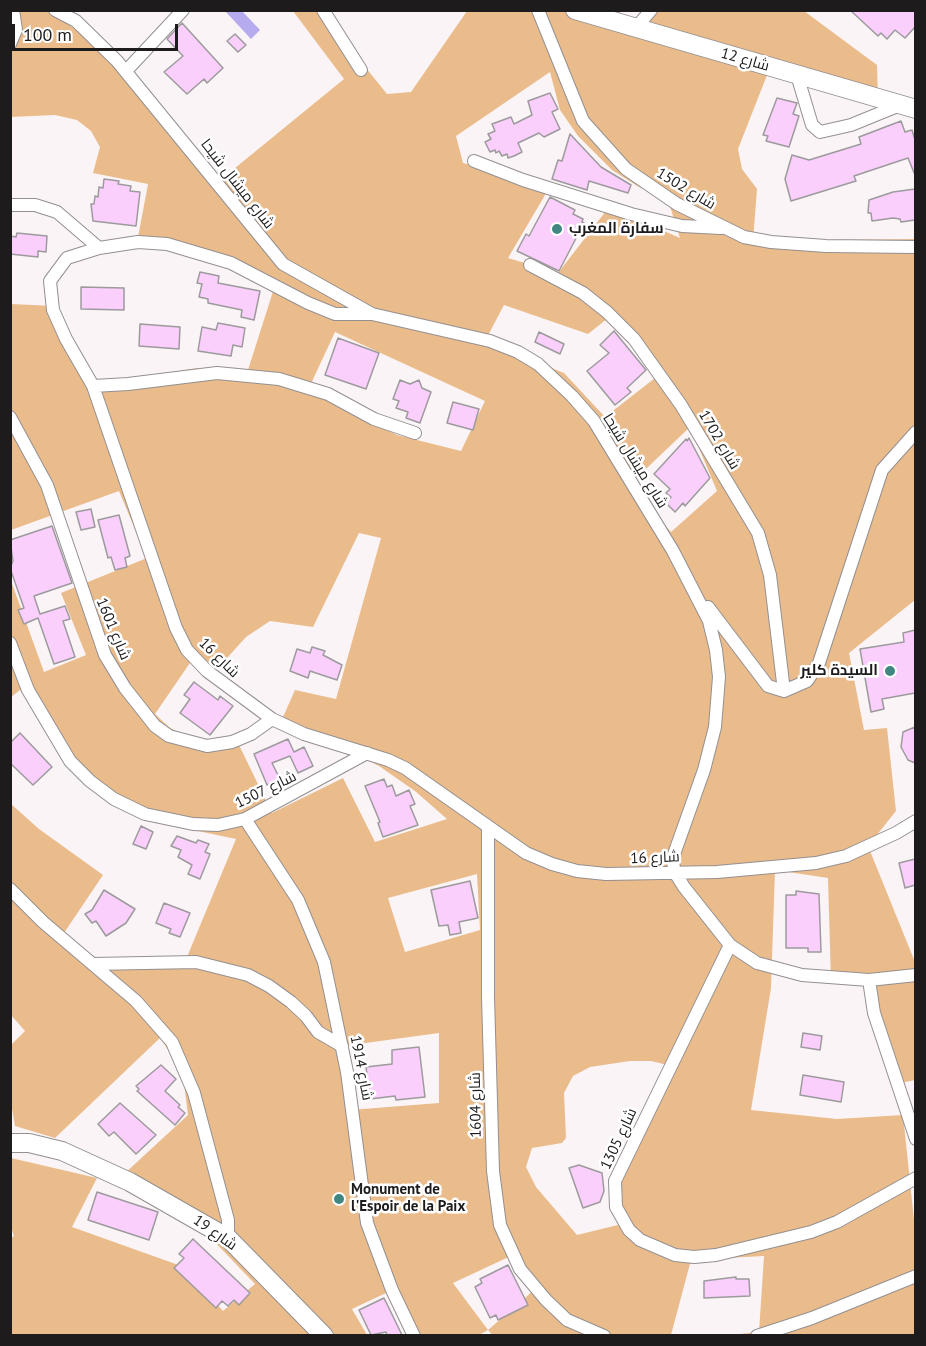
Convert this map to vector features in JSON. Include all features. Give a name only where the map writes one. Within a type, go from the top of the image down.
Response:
[{"type":"main road","name":"شارع 12","points":[[575,10],[908,107]]},
{"type":"main road","name":"شارع 19","points":[[10,1143],[43,1146],[62,1151],[130,1182],[228,1238],[324,1335]]},
{"type":"main road","name":"شارع 19","points":[[10,1154],[60,1162],[82,1162]]},
{"type":"street","points":[[10,44],[16,30],[13,10]]},
{"type":"street","name":"شارع ميشال شيحا","points":[[56,10],[75,14],[126,71],[283,264],[372,314],[490,341],[538,364],[594,421],[695,592],[709,621],[716,650],[719,703],[704,770],[673,857],[675,871]]},
{"type":"street","points":[[126,71],[183,10]]},
{"type":"street","points":[[323,10],[361,70]]},
{"type":"street","name":"شارع 1502","points":[[538,10],[583,122],[599,143],[626,169],[677,204],[744,237],[771,242],[826,246],[915,247]]},
{"type":"street","points":[[635,29],[651,10]]},
{"type":"street","points":[[797,75],[812,124],[820,132],[908,107]]},
{"type":"street","points":[[474,161],[523,180],[631,214],[682,226],[725,228]]},
{"type":"street","points":[[10,206],[34,205],[57,212],[99,248]]},
{"type":"street","name":"شارع 16","points":[[372,314],[335,314],[308,303],[231,263],[195,250],[138,242],[99,248],[67,258],[50,281],[53,310],[66,339],[93,386],[176,628],[187,650],[207,671],[272,718],[304,734],[388,760],[422,777],[526,853],[577,871],[606,874],[717,872],[816,863],[854,853],[896,833],[915,821]]},
{"type":"street","name":"شارع 1702","points":[[530,265],[583,293],[607,312],[634,339],[674,395],[758,533],[770,575],[784,691]]},
{"type":"street","points":[[93,386],[217,373],[279,379],[328,394],[374,419],[415,434]]},
{"type":"street","name":"شارع 1601","points":[[10,417],[47,485],[105,655],[125,688],[155,726],[169,736],[207,746],[232,742],[250,734],[272,718]]},
{"type":"street","points":[[695,592],[768,686],[784,691],[807,681],[819,663],[882,470],[915,432]]},
{"type":"street","name":"شارع 1507","points":[[10,643],[28,690],[47,726],[70,761],[90,781],[114,799],[145,814],[169,821],[218,825],[244,819],[367,753]]},
{"type":"street","name":"شارع 1914","points":[[244,819],[298,900],[324,962],[353,1108],[367,1223],[392,1290],[414,1335]]},
{"type":"street","name":"شارع 1604","points":[[488,827],[488,997],[493,1171],[500,1225],[508,1247],[520,1269],[546,1300],[567,1320],[604,1335]]},
{"type":"street","points":[[675,871],[707,919],[730,945],[757,963],[780,971],[869,980],[915,975]]},
{"type":"street","points":[[10,889],[43,922],[136,1001],[172,1042],[194,1093],[228,1220],[228,1238]]},
{"type":"street","name":"شارع 1305","points":[[730,945],[615,1181],[616,1207],[629,1230],[640,1240],[675,1255],[694,1257],[716,1255],[811,1232],[837,1222],[915,1178]]},
{"type":"street","points":[[93,964],[196,962],[248,975],[269,986],[291,1002],[318,1032],[342,1046]]},
{"type":"street","points":[[869,980],[874,1013],[915,1139]]},
{"type":"street","points":[[757,1335],[812,1318],[915,1276]]},
{"type":"shaded area","points":[[11,11],[51,11],[107,54],[213,186],[344,79],[293,11],[320,11],[387,94],[411,92],[467,11],[619,11],[624,20],[640,28],[658,11],[804,11],[877,65],[878,99],[769,70],[738,149],[742,169],[757,189],[753,241],[915,239],[915,600],[849,653],[864,730],[887,728],[896,811],[868,846],[915,962],[915,1080],[896,1084],[862,984],[831,982],[828,878],[775,870],[771,988],[751,1110],[837,1119],[903,1115],[915,1229],[915,1335],[731,1335],[759,1332],[764,1256],[691,1260],[671,1335],[493,1336],[488,1330],[479,1335],[408,1335],[386,1293],[352,1309],[367,1335],[11,1335],[10,1239],[14,1236],[11,1227],[11,1158],[97,1178],[72,1227],[184,1267],[223,1311],[255,1284],[210,1237],[124,1174],[188,1115],[184,1083],[175,1060],[160,1038],[55,1138],[15,1126],[11,1103],[11,1045],[25,1031],[11,1015],[11,804],[39,829],[103,875],[62,936],[102,968],[182,969],[236,839],[174,826],[144,816],[68,758],[20,690],[11,697],[10,578],[44,672],[86,655],[61,593],[147,558],[119,491],[11,530],[11,304],[54,306],[86,386],[197,368],[247,373],[277,279],[165,243],[136,248],[148,184],[93,173],[100,147],[91,131],[77,120],[55,115],[11,117]],"holes":[[[550,72],[560,110],[578,136],[612,170],[639,187],[668,200],[680,238],[609,207],[558,273],[508,258],[551,185],[463,163],[456,136]],[[504,305],[588,334],[612,315],[664,371],[605,417],[564,373],[485,341]],[[335,332],[485,401],[461,451],[397,435],[308,390]],[[690,427],[717,491],[671,532],[629,485]],[[359,533],[381,538],[336,699],[295,690],[283,717],[379,766],[415,791],[447,819],[375,842],[343,778],[272,813],[239,745],[187,738],[169,727],[155,714],[196,654],[218,668],[246,637],[270,621],[313,627]],[[477,874],[480,930],[405,952],[388,898]],[[439,1033],[439,1103],[350,1110],[336,1047]],[[630,1061],[651,1061],[672,1066],[617,1190],[626,1223],[577,1235],[536,1187],[526,1167],[532,1148],[562,1143],[566,1138],[564,1093],[573,1076],[590,1067]],[[513,1255],[534,1290],[488,1330],[453,1283]]]},
{"type":"shaded area","points":[[225,11],[242,11],[260,30],[251,39]]},
{"type":"building","points":[[850,10],[915,10],[915,27],[905,38],[895,30],[887,39],[881,33],[878,36]]},
{"type":"building","points":[[182,23],[223,68],[207,83],[204,79],[187,94],[164,72],[183,56],[167,39]]},
{"type":"building","points":[[235,34],[246,45],[238,52],[227,41]]},
{"type":"building","points":[[550,93],[558,109],[552,112],[560,129],[544,137],[539,133],[518,143],[522,152],[508,158],[507,154],[502,156],[499,151],[490,152],[485,142],[491,139],[488,134],[495,131],[492,124],[511,117],[514,124],[532,115],[528,101]]},
{"type":"building","points":[[777,98],[797,103],[793,114],[799,116],[789,147],[766,141],[768,136],[763,135]]},
{"type":"building","points":[[901,121],[905,132],[912,130],[915,140],[915,175],[908,158],[854,176],[856,181],[791,201],[785,179],[792,155],[809,160],[861,144],[859,137]]},
{"type":"building","points":[[570,134],[601,167],[631,185],[628,193],[589,181],[587,190],[552,179],[558,160],[562,161]]},
{"type":"building","points":[[104,179],[119,181],[118,184],[131,186],[130,191],[140,192],[136,226],[93,221],[91,204],[94,204],[95,196],[98,197],[99,187],[103,188]]},
{"type":"building","points":[[915,189],[915,220],[901,222],[900,219],[893,218],[872,221],[871,213],[868,213],[869,200],[893,192]]},
{"type":"building","name":"سفارة المغرب","points":[[550,197],[575,210],[573,214],[583,219],[584,223],[559,271],[517,251],[526,234],[529,236]]},
{"type":"building","points":[[17,233],[47,236],[46,252],[38,251],[38,257],[10,254],[10,236],[16,237]]},
{"type":"building","points":[[200,272],[219,276],[218,283],[260,291],[254,320],[241,317],[242,310],[208,303],[208,299],[199,297],[202,284],[197,283]]},
{"type":"building","points":[[81,287],[124,288],[124,310],[81,309]]},
{"type":"building","points":[[218,323],[245,328],[242,347],[233,345],[231,356],[198,351],[202,327],[216,330]]},
{"type":"building","points":[[140,324],[180,327],[179,349],[139,346]]},
{"type":"building","points":[[614,331],[646,370],[627,388],[631,392],[615,405],[587,371],[609,353],[600,345]]},
{"type":"building","points":[[539,332],[564,344],[560,354],[535,342]]},
{"type":"building","points":[[338,338],[379,353],[366,389],[325,375]]},
{"type":"building","points":[[400,380],[410,384],[419,380],[422,388],[431,392],[420,423],[406,418],[408,412],[396,408],[399,401],[393,399]]},
{"type":"building","points":[[453,402],[479,409],[473,430],[447,423]]},
{"type":"building","points":[[689,438],[710,478],[685,506],[683,503],[675,512],[666,503],[671,497],[666,493],[670,489],[654,474]]},
{"type":"building","points":[[91,509],[95,527],[81,530],[76,512]]},
{"type":"building","points":[[119,515],[130,556],[125,558],[127,567],[115,570],[111,557],[108,558],[98,520]]},
{"type":"building","points":[[52,526],[72,583],[34,596],[40,614],[65,606],[70,619],[63,621],[75,657],[54,664],[38,618],[24,624],[18,610],[24,608],[10,568],[13,561],[10,540]]},
{"type":"building","name":"السيدة كلير","points":[[915,630],[915,693],[882,699],[884,709],[871,712],[860,649],[904,642],[903,633]]},
{"type":"building","points":[[312,647],[325,651],[323,655],[342,665],[337,680],[310,671],[308,678],[290,671],[297,649],[310,653]]},
{"type":"building","points":[[194,682],[218,700],[220,696],[233,706],[210,735],[180,713],[190,699],[184,695]]},
{"type":"building","points":[[915,727],[915,763],[908,760],[901,747],[903,732]]},
{"type":"building","points":[[20,733],[52,767],[33,785],[10,763],[10,743]]},
{"type":"building","points":[[288,739],[294,752],[304,747],[313,766],[298,773],[290,756],[272,763],[280,779],[267,785],[254,754]]},
{"type":"building","points":[[384,779],[387,787],[392,785],[396,796],[409,790],[415,804],[410,806],[418,825],[383,837],[378,823],[380,822],[365,786]]},
{"type":"building","points":[[141,826],[153,832],[146,849],[133,844]]},
{"type":"building","points":[[177,836],[196,843],[198,840],[209,844],[205,852],[210,854],[200,879],[188,874],[192,865],[178,857],[181,850],[171,846]]},
{"type":"building","points":[[915,859],[915,885],[905,888],[899,863]]},
{"type":"building","points":[[470,881],[478,918],[459,922],[461,933],[450,935],[448,925],[439,926],[431,890]]},
{"type":"building","points":[[104,890],[135,909],[126,923],[106,936],[96,921],[92,923],[85,914],[92,910]]},
{"type":"building","points":[[796,891],[819,894],[821,952],[808,952],[808,948],[786,948],[786,895],[796,895]]},
{"type":"building","points":[[164,903],[190,913],[180,937],[169,933],[171,929],[156,923]]},
{"type":"building","points":[[803,1033],[822,1036],[820,1050],[801,1047]]},
{"type":"building","points":[[419,1047],[425,1097],[396,1100],[395,1096],[370,1099],[366,1067],[392,1064],[392,1050]]},
{"type":"building","points":[[161,1065],[176,1079],[165,1091],[185,1113],[175,1125],[137,1091],[139,1089],[136,1086]]},
{"type":"building","points":[[803,1075],[844,1082],[841,1102],[800,1095]]},
{"type":"building","points":[[120,1103],[156,1135],[136,1154],[114,1132],[109,1136],[98,1124]]},
{"type":"building","points":[[579,1165],[602,1173],[604,1191],[600,1202],[583,1208],[569,1168]]},
{"type":"building","points":[[97,1192],[158,1212],[149,1240],[88,1220]]},
{"type":"building","points":[[193,1239],[250,1293],[239,1305],[234,1300],[228,1306],[222,1301],[216,1308],[174,1268],[184,1258],[179,1254]]},
{"type":"building","points":[[508,1265],[528,1305],[498,1320],[496,1315],[490,1318],[475,1287],[482,1283],[480,1279]]},
{"type":"building","points":[[736,1277],[736,1279],[749,1279],[750,1296],[704,1298],[704,1281]]},
{"type":"building","points":[[384,1298],[402,1335],[387,1335],[386,1332],[371,1335],[359,1310]]},
{"type":"place","name":"سفارة المغرب","points":[[557,229]]},
{"type":"place","name":"السيدة كلير","points":[[890,671]]},
{"type":"place","name":"Monument de l'Espoir de la Paix","points":[[339,1199]]}]
